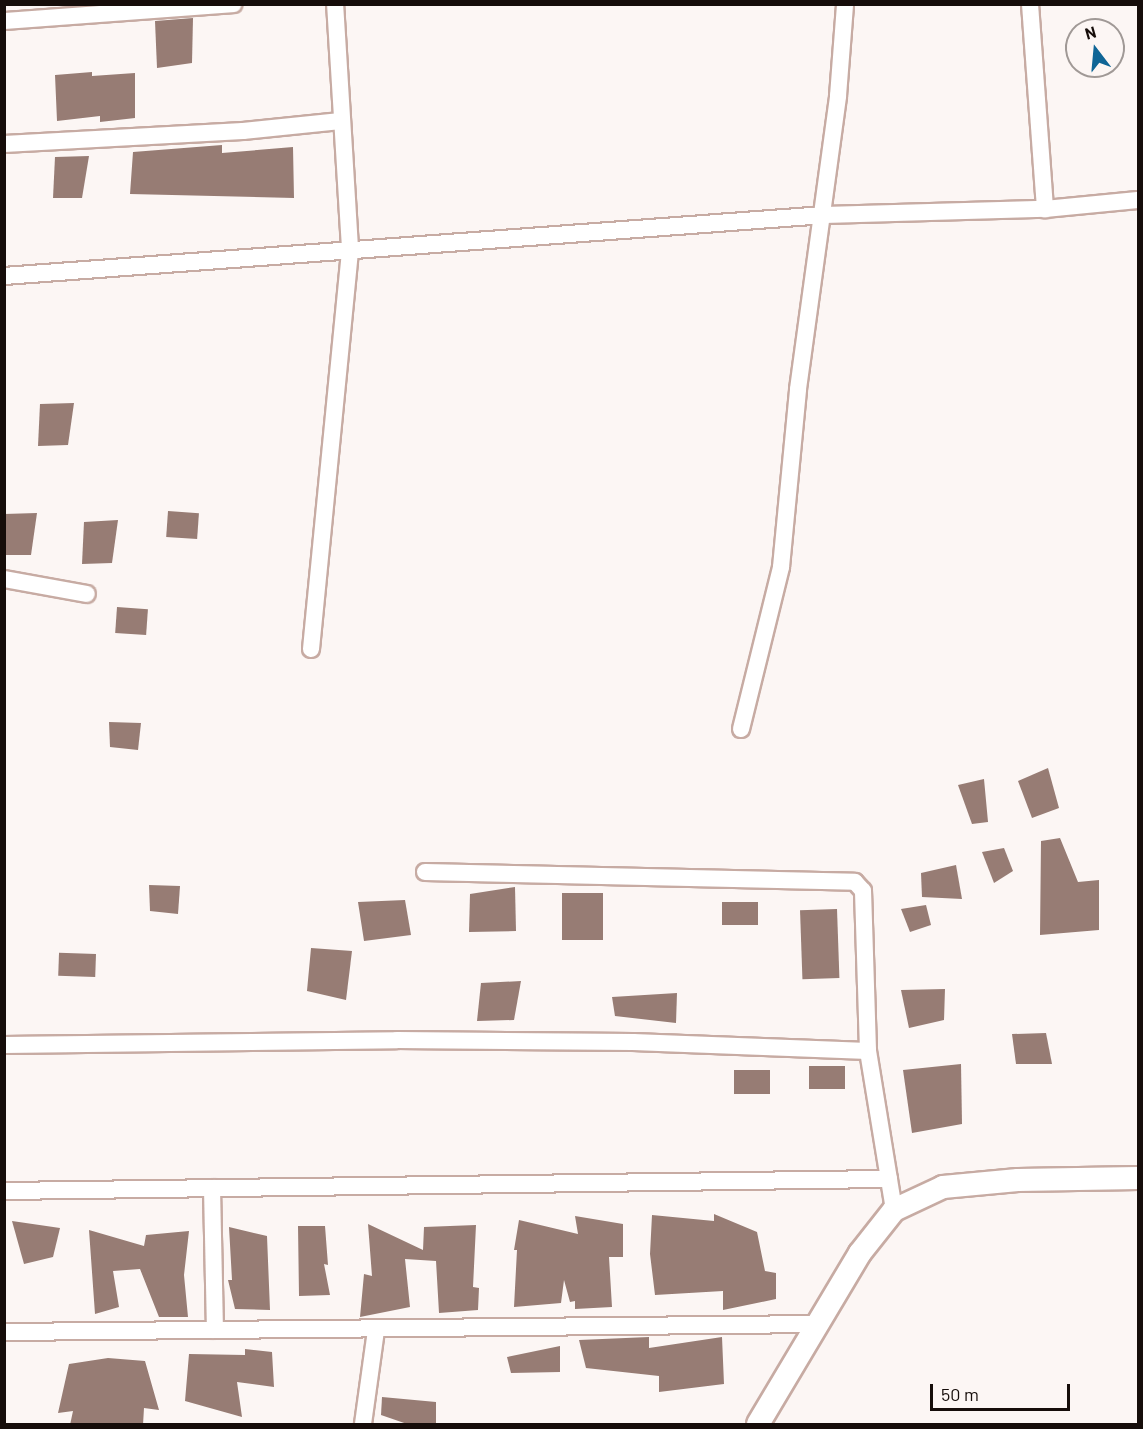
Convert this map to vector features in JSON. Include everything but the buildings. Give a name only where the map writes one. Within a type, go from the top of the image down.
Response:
[{"type":"main road","points":[[758,1425],[860,1253],[894,1210],[943,1187],[1018,1180],[1138,1178]]},
{"type":"street","points":[[4,21],[233,4]]},
{"type":"street","points":[[311,649],[350,248],[340,121],[336,4]]},
{"type":"street","points":[[741,729],[781,567],[798,389],[824,215],[845,4]]},
{"type":"street","points":[[1030,4],[1045,209]]},
{"type":"street","points":[[4,144],[243,131],[340,121]]},
{"type":"street","points":[[4,276],[350,248],[824,215],[1045,209],[1138,200]]},
{"type":"street","points":[[4,579],[87,594]]},
{"type":"street","points":[[425,872],[855,882],[863,891],[868,1051],[894,1210]]},
{"type":"street","points":[[4,1045],[397,1040],[633,1042],[868,1051]]},
{"type":"street","points":[[4,1191],[889,1179]]},
{"type":"street","points":[[212,1188],[215,1330]]},
{"type":"street","points":[[4,1332],[818,1324]]},
{"type":"street","points":[[363,1425],[376,1330]]}]
